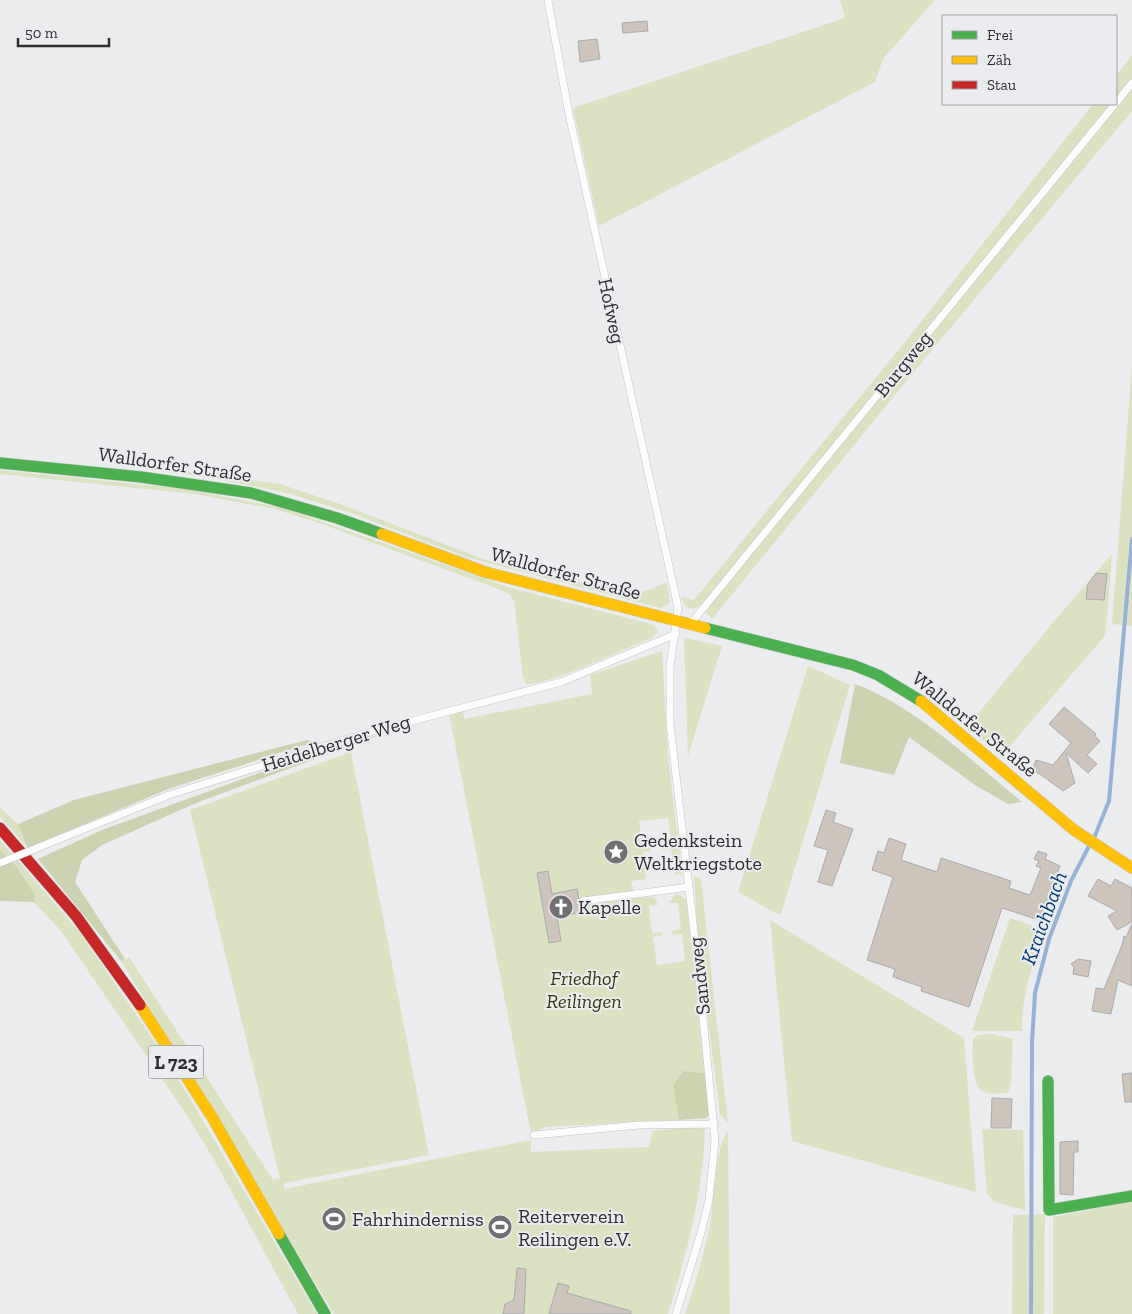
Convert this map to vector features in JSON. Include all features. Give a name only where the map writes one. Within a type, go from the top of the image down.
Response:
[{"type":"street","name":"Walldorfer Straße","points":[[0,463],[150,478],[251,493],[338,518],[485,572],[853,664],[884,678],[915,696],[1074,830],[1132,868]]},
{"type":"street","name":"L 723","points":[[0,828],[86,929],[136,998],[187,1078],[325,1314]]},
{"type":"street","points":[[1048,1081],[1049,1210],[1132,1196]]},
{"type":"lane","name":"Hofweg","points":[[548,0],[569,114],[678,607],[676,634]]},
{"type":"lane","name":"Burgweg","points":[[1117,102],[1132,83]]},
{"type":"lane","name":"Burgweg","points":[[690,624],[1114,105]]},
{"type":"lane","name":"Heidelberger Weg","points":[[0,863],[169,795],[373,730],[561,682],[676,634]]},
{"type":"lane","name":"Sandweg","points":[[676,634],[670,668],[670,724],[714,1124],[713,1170],[709,1200],[702,1233],[676,1314]]},
{"type":"lane","points":[[582,901],[689,887]]},
{"type":"lane","points":[[534,1135],[639,1125],[714,1124]]},
{"type":"green space","points":[[840,0],[935,0],[883,59],[875,82],[599,226],[573,108],[845,18]]},
{"type":"green space","points":[[1132,55],[1132,111],[926,357],[712,619],[700,606],[694,609],[686,607],[681,597],[694,600],[909,337],[1092,105],[1117,105],[1117,75]]},
{"type":"green space","points":[[1132,365],[1132,626],[1112,624]]},
{"type":"green space","points":[[144,466],[280,484],[340,504],[486,560],[557,578],[638,593],[667,582],[670,603],[660,608],[466,557],[351,513],[287,493],[213,478],[145,469]]},
{"type":"green space","points":[[0,470],[184,489],[284,508],[511,588],[654,625],[658,632],[652,638],[587,666],[549,680],[535,684],[526,684],[523,677],[514,601],[509,594],[496,588],[319,523],[275,509],[194,494],[0,474]]},
{"type":"green space","points":[[1112,554],[1104,637],[1002,755],[967,727]]},
{"type":"green space","points":[[685,638],[722,646],[688,756],[684,641]]},
{"type":"green space","name":"Friedhof Reilingen","points":[[662,651],[668,757],[682,874],[675,875],[671,849],[662,850],[662,844],[671,843],[668,818],[639,821],[642,846],[651,845],[651,851],[643,852],[646,879],[631,881],[635,898],[654,897],[658,905],[649,906],[652,933],[662,932],[662,936],[653,937],[657,965],[685,961],[682,934],[673,935],[672,931],[681,929],[678,903],[669,903],[676,893],[686,899],[705,1073],[683,1071],[673,1085],[679,1120],[544,1127],[531,1134],[449,713],[463,710],[464,719],[592,694],[590,675]]},
{"type":"green space","points":[[808,666],[850,685],[781,914],[777,914],[738,892]]},
{"type":"green space","points":[[855,684],[878,694],[922,721],[943,736],[1022,802],[1008,804],[975,785],[909,737],[894,775],[840,763]]},
{"type":"green space","points":[[394,730],[318,758],[314,753]]},
{"type":"green space","points":[[307,740],[314,742],[168,789],[28,848],[18,824],[74,800]]},
{"type":"green space","points":[[351,752],[429,1155],[285,1183],[284,1189],[531,1140],[531,1152],[649,1147],[652,1131],[705,1126],[698,1198],[682,1268],[668,1314],[334,1314],[122,962],[129,957],[273,1180],[280,1178],[190,810]]},
{"type":"green space","points":[[314,753],[318,758],[196,803],[102,845],[82,860],[75,882],[125,959],[122,962],[38,859],[102,830]]},
{"type":"green space","points":[[0,807],[18,824],[28,848],[0,817]]},
{"type":"green space","points":[[0,840],[81,934],[165,1057],[317,1314],[298,1314],[216,1163],[186,1114],[61,931],[34,902],[35,895],[16,866],[0,850]]},
{"type":"green space","points":[[0,850],[16,866],[35,895],[34,902],[0,901]]},
{"type":"green space","points":[[694,876],[701,879],[728,1123],[720,1114],[698,941]]},
{"type":"green space","points":[[1010,918],[1044,930],[1032,967],[1023,1005],[1022,1031],[972,1031]]},
{"type":"green space","points":[[770,920],[964,1038],[976,1192],[792,1141]]},
{"type":"green space","points":[[992,1034],[1013,1039],[1011,1083],[1008,1093],[993,1094],[984,1092],[976,1083],[974,1076],[973,1039],[978,1035]]},
{"type":"green space","points":[[683,1071],[705,1073],[709,1115],[706,1118],[679,1120],[673,1085]]},
{"type":"green space","points":[[982,1129],[1023,1130],[1025,1210],[995,1202],[987,1194]]},
{"type":"green space","points":[[728,1130],[730,1314],[685,1314],[705,1247],[720,1149]]},
{"type":"green space","points":[[1132,1202],[1132,1314],[1053,1314],[1053,1217]]},
{"type":"green space","points":[[1045,1214],[1044,1314],[1012,1314],[1013,1215]]},
{"type":"building","points":[[647,21],[648,31],[623,33],[622,23]]},
{"type":"building","points":[[597,39],[600,59],[580,62],[578,41]]},
{"type":"building","points":[[1096,573],[1107,574],[1104,600],[1086,599],[1088,584]]},
{"type":"building","points":[[1064,707],[1096,734],[1095,736],[1100,741],[1087,755],[1097,764],[1088,773],[1066,753],[1075,783],[1063,791],[1040,774],[1032,771],[1036,760],[1053,765],[1071,743],[1049,724]]},
{"type":"building","points":[[826,810],[836,813],[833,822],[853,829],[832,886],[818,882],[828,850],[814,846]]},
{"type":"building","points":[[889,838],[906,844],[901,860],[937,872],[941,858],[1011,881],[1009,888],[1030,895],[1041,868],[1036,866],[1039,861],[1034,859],[1038,851],[1047,854],[1045,859],[1060,866],[1039,920],[1002,908],[969,1007],[921,991],[922,987],[893,977],[895,969],[867,960],[893,877],[872,870],[878,851],[884,853]]},
{"type":"building","name":"Kapelle","points":[[548,871],[552,894],[577,889],[581,912],[557,917],[561,941],[549,943],[537,873]]},
{"type":"building","points":[[1098,879],[1111,886],[1115,879],[1132,888],[1132,922],[1117,930],[1108,916],[1117,911],[1088,896]]},
{"type":"building","points":[[1132,924],[1132,986],[1118,980],[1111,1014],[1092,1011],[1096,988],[1104,989],[1124,936],[1126,937]]},
{"type":"building","points":[[1078,959],[1091,961],[1088,977],[1073,974],[1074,967],[1071,964]]},
{"type":"building","points":[[1132,1073],[1132,1102],[1125,1102],[1122,1074]]},
{"type":"building","points":[[992,1098],[1012,1099],[1011,1128],[991,1128]]},
{"type":"building","points":[[1078,1141],[1078,1152],[1074,1152],[1073,1195],[1060,1194],[1060,1142]]},
{"type":"building","points":[[517,1268],[526,1269],[524,1314],[503,1314],[505,1304],[514,1300]]},
{"type":"building","points":[[558,1283],[569,1286],[567,1293],[631,1311],[631,1314],[549,1314]]},
{"type":"waterway","name":"Kraichbach","points":[[1094,838],[1109,801],[1132,539]]},
{"type":"waterway","name":"Kraichbach","points":[[1031,1314],[1032,1042],[1035,993],[1049,939],[1071,881],[1089,846]]},
{"type":"traffic: fast","points":[[0,463],[141,477],[251,493],[337,518],[382,534]]},
{"type":"traffic: fast","points":[[705,628],[853,665],[878,675],[921,701]]},
{"type":"traffic: fast","points":[[1048,1081],[1049,1210],[1132,1196]]},
{"type":"traffic: fast","points":[[279,1234],[325,1314]]},
{"type":"traffic: slow","points":[[382,534],[485,572],[705,628]]},
{"type":"traffic: slow","points":[[921,701],[1074,830],[1132,868]]},
{"type":"traffic: slow","points":[[140,1005],[212,1117],[279,1234]]},
{"type":"traffic: jam","points":[[0,828],[76,916],[140,1005]]},
{"type":"place","name":"Gedenkstein Weltkriegstote","points":[[616,852]]},
{"type":"place","name":"Kapelle","points":[[561,907]]},
{"type":"place","name":"Fahrhinderniss","points":[[334,1219]]},
{"type":"place","name":"Reiterverein Reilingen e.V.","points":[[500,1227]]}]
